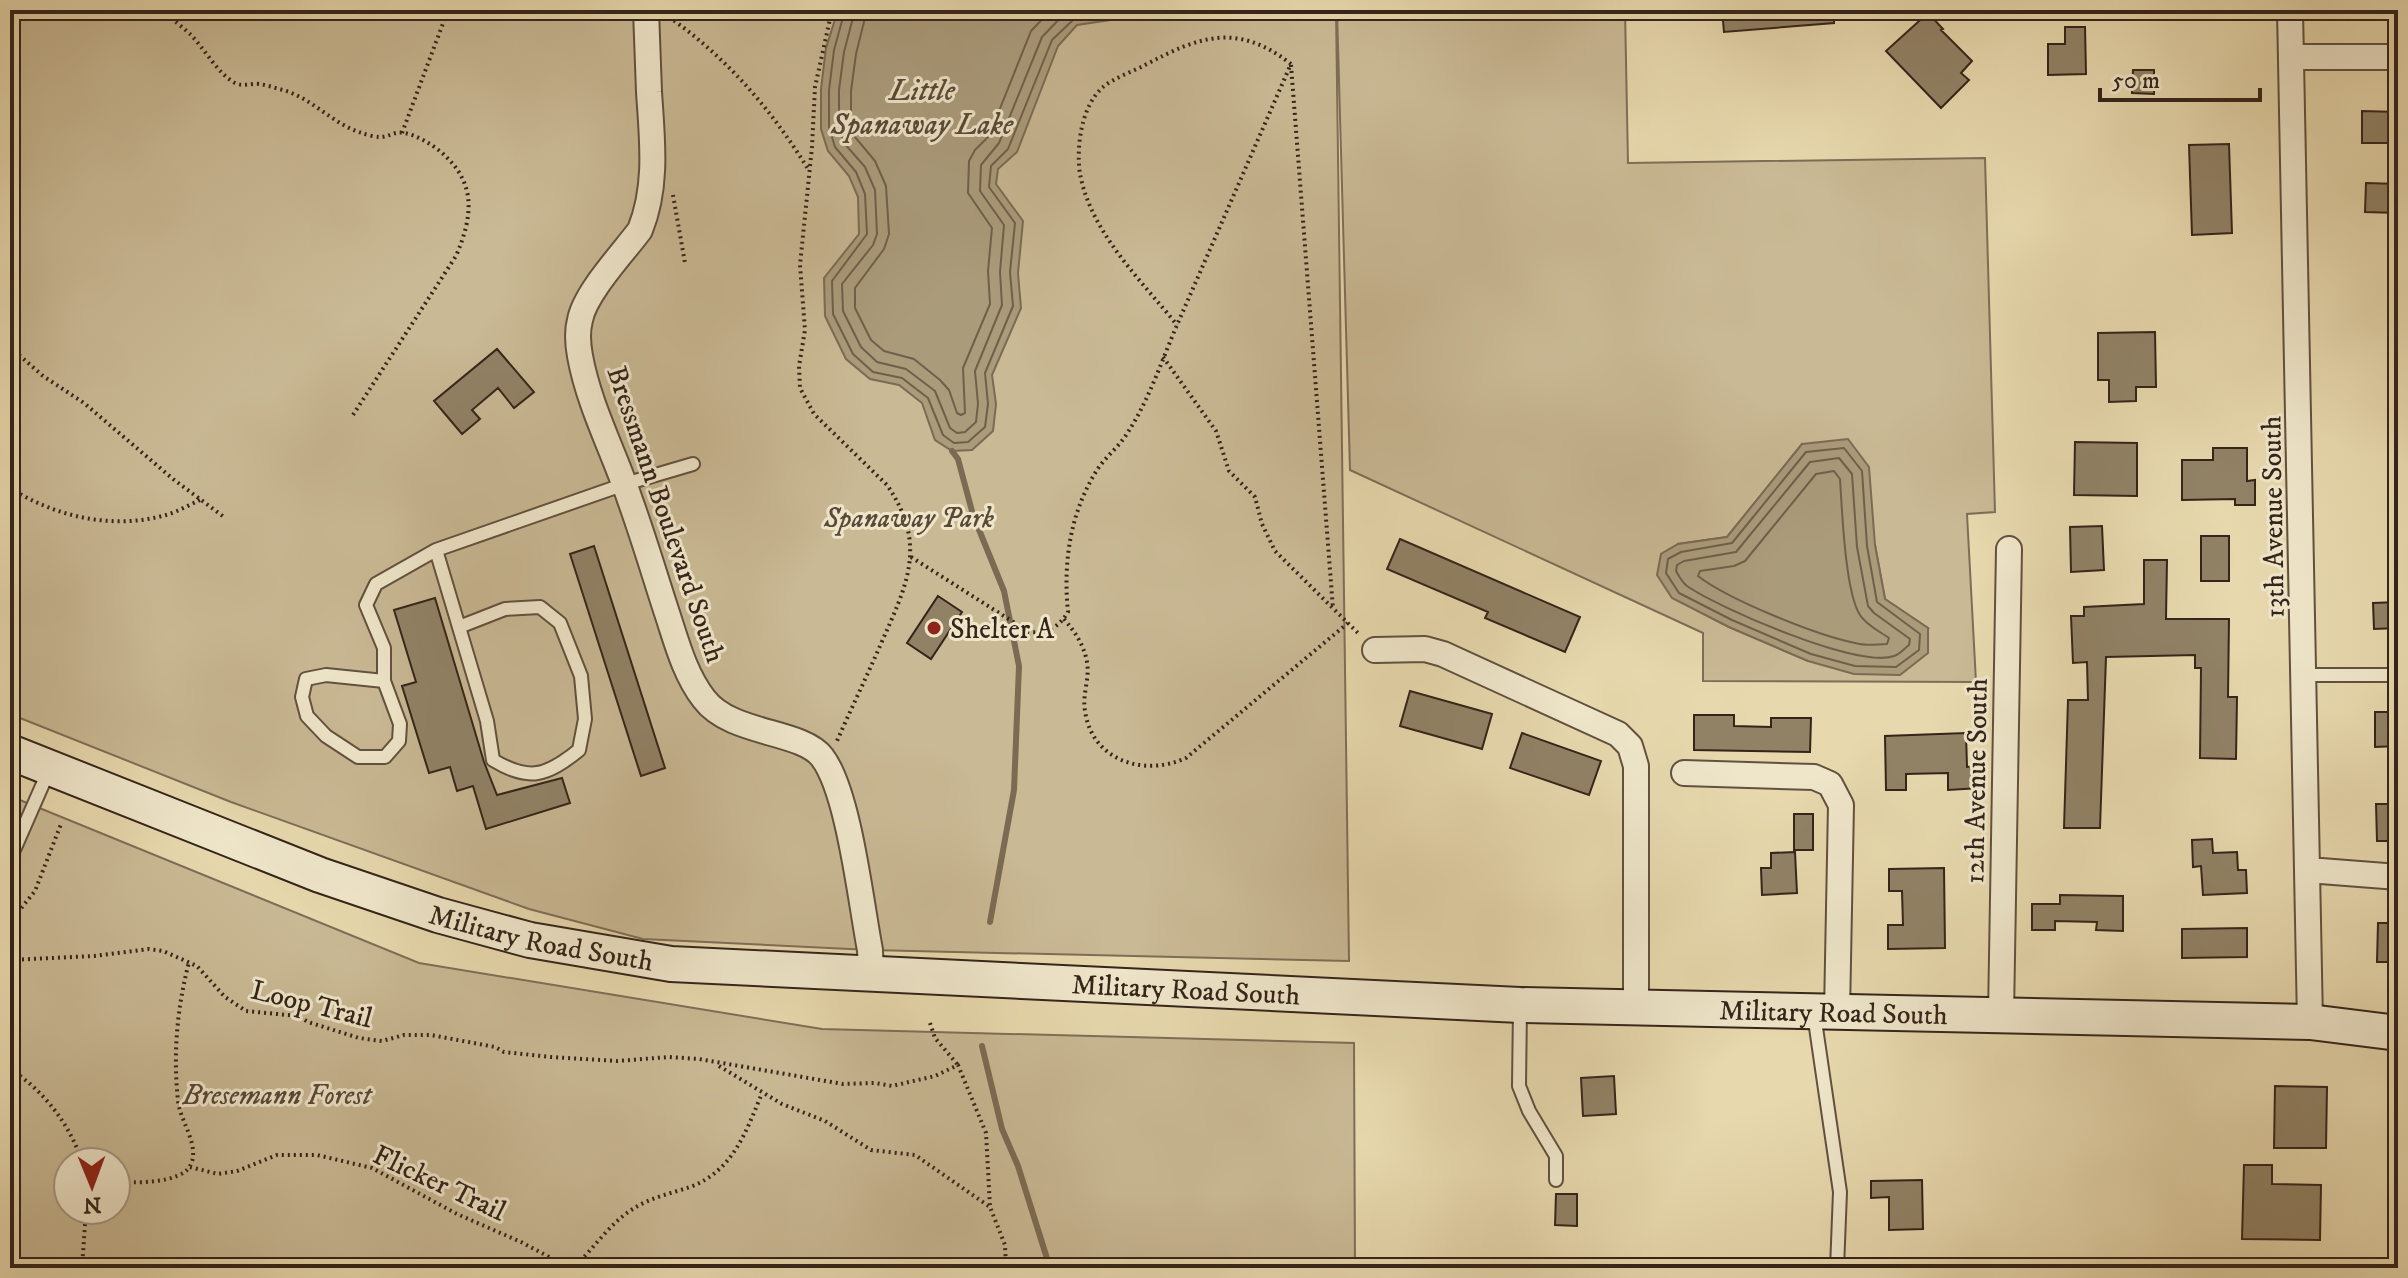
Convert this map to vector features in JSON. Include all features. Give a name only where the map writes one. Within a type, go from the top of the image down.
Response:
[{"type":"main road","name":"Military Road South","points":[[10,752],[320,875],[490,931],[574,949],[671,964],[1520,1005],[2310,1022],[2397,1033]]},
{"type":"street","name":"13th Avenue South","points":[[2290,10],[2310,1022]]},
{"type":"street","name":"Bressmann Boulevard South","points":[[656,12],[652,181],[645,217],[640,230],[587,300],[580,318],[580,356],[593,403],[625,484],[681,655],[704,699],[714,710],[736,722],[801,742],[813,749],[821,756],[835,782],[870,950],[871,974]]},
{"type":"street","points":[[2292,57],[2398,57]]},
{"type":"street","name":"12th Avenue South","points":[[2001,1015],[2009,549]]},
{"type":"street","points":[[1375,650],[1425,649],[1443,654],[1624,738],[1630,746],[1636,766],[1636,1006]]},
{"type":"street","points":[[1684,773],[1814,777],[1830,784],[1841,805],[1825,1012]]},
{"type":"street","points":[[2308,870],[2398,877]]},
{"type":"lane","points":[[384,681],[326,675],[306,679],[302,697],[307,716],[326,736],[358,757],[385,757],[399,741],[400,724],[384,681],[384,648],[366,605],[376,584],[436,550],[625,484],[693,464]]},
{"type":"lane","points":[[436,550],[487,721],[493,760],[511,771],[534,775],[558,767],[579,750],[585,719],[581,676],[560,623],[540,607],[505,609],[459,627]]},
{"type":"lane","points":[[2305,675],[2398,675]]},
{"type":"lane","points":[[10,859],[51,767]]},
{"type":"lane","points":[[1520,1005],[1519,1086],[1529,1111],[1556,1156],[1556,1180]]},
{"type":"lane","points":[[1825,1012],[1840,1192],[1837,1268]]},
{"type":"lane","points":[[2397,1033],[2398,1115]]},
{"type":"path","points":[[162,10],[191,35],[227,77],[236,83],[286,90],[359,133],[380,137],[402,133],[433,145],[462,175],[468,203],[466,232],[456,256],[351,418]]},
{"type":"path","points":[[402,133],[448,10]]},
{"type":"path","points":[[832,10],[815,87],[800,265],[805,330],[799,366],[800,388],[814,414],[896,497],[907,524],[911,557],[904,593],[837,742]]},
{"type":"path","points":[[656,12],[707,46],[750,88],[779,123],[809,171]]},
{"type":"path","points":[[1177,325],[1100,230],[1080,172],[1079,142],[1087,113],[1102,88],[1191,42],[1221,37],[1251,42],[1291,64],[1333,609]]},
{"type":"path","points":[[911,557],[1029,632],[1045,632],[1064,619],[1068,612],[1066,562],[1076,513],[1098,470],[1128,433],[1291,64]]},
{"type":"path","points":[[10,347],[224,517]]},
{"type":"path","points":[[1163,357],[1216,431],[1229,471],[1255,497],[1262,524],[1275,551],[1375,650]]},
{"type":"path","points":[[10,488],[28,499],[88,519],[123,522],[167,515],[200,500]]},
{"type":"path","points":[[1064,619],[1079,638],[1088,663],[1085,713],[1093,736],[1119,760],[1151,767],[1186,758],[1348,623]]},
{"type":"path","points":[[10,922],[35,891],[61,824]]},
{"type":"path","name":"Loop Trail","points":[[10,960],[94,956],[149,949],[163,951],[197,966],[225,997],[246,1011],[298,1016],[359,1038],[382,1041],[404,1035],[431,1035],[541,1057],[617,1061],[669,1057],[819,1081],[892,1086],[935,1076],[958,1065]]},
{"type":"path","points":[[132,1180],[174,1179],[190,1167],[193,1153],[178,1103],[175,1045],[181,991],[189,962]]},
{"type":"path","points":[[930,1023],[935,1038],[958,1065],[986,1133],[990,1207],[1005,1245],[1006,1268]]},
{"type":"path","name":"Loop Trail","points":[[715,1063],[762,1093],[825,1121],[871,1150],[915,1155],[990,1207]]},
{"type":"path","points":[[10,1069],[48,1101],[75,1146]]},
{"type":"path","points":[[576,1267],[620,1217],[635,1206],[695,1185],[718,1172],[741,1143],[762,1093]]},
{"type":"path","name":"Flicker Trail","points":[[190,1167],[218,1174],[237,1171],[277,1155],[317,1155],[372,1168],[457,1214],[576,1267]]},
{"type":"path","points":[[82,1268],[85,1226]]},
{"type":"green space","name":"Spanaway Park","points":[[10,10],[1336,10],[1349,961],[870,950],[643,939],[529,909],[231,802],[10,714]]},
{"type":"green space","points":[[1337,10],[1625,10],[1628,163],[1985,158],[1995,512],[1967,514],[1976,682],[1703,681],[1703,633],[1350,470]],"holes":[[[1802,444],[1875,545],[1885,599],[1928,628],[1808,661],[1729,627],[1673,598],[1678,544],[1727,537]]]},
{"type":"green space","name":"Bresemann Forest","points":[[10,796],[419,963],[822,1029],[1354,1043],[1355,1268],[10,1268]]},
{"type":"water","name":"Little Spanaway Lake","points":[[838,10],[1145,10],[1131,17],[1077,25],[1058,46],[1017,152],[998,169],[996,184],[1023,221],[1018,273],[1021,308],[992,375],[996,404],[993,431],[972,450],[952,451],[935,440],[922,403],[899,385],[870,379],[846,359],[825,316],[824,278],[859,234],[858,197],[849,176],[828,151],[821,129],[821,89],[826,48]]},
{"type":"water","points":[[1848,439],[1869,467],[1875,545],[1885,599],[1928,628],[1928,653],[1900,675],[1854,674],[1808,661],[1672,598],[1657,575],[1661,554],[1678,544],[1727,537],[1802,444]]},
{"type":"building","points":[[1722,10],[1834,10],[1834,23],[1724,32]]},
{"type":"building","points":[[1928,13],[1972,61],[1961,73],[1969,80],[1941,108],[1886,51]]},
{"type":"building","points":[[2065,27],[2085,27],[2086,74],[2048,75],[2048,44],[2065,44]]},
{"type":"building","points":[[2133,70],[2154,70],[2154,94],[2132,93]]},
{"type":"building","points":[[2362,111],[2398,112],[2398,143],[2362,143]]},
{"type":"building","points":[[2229,144],[2232,233],[2192,235],[2189,145]]},
{"type":"building","points":[[2366,183],[2398,184],[2398,213],[2365,212]]},
{"type":"building","points":[[2155,332],[2156,387],[2136,387],[2136,401],[2109,402],[2109,380],[2098,380],[2098,333]]},
{"type":"building","points":[[497,349],[534,392],[514,408],[498,388],[472,410],[480,419],[462,434],[434,401]]},
{"type":"building","points":[[2075,442],[2137,443],[2137,496],[2074,495]]},
{"type":"building","points":[[2213,448],[2247,448],[2247,481],[2255,480],[2255,505],[2235,505],[2235,499],[2182,500],[2182,460],[2213,460]]},
{"type":"building","points":[[2102,526],[2104,570],[2071,572],[2070,527]]},
{"type":"building","points":[[2201,536],[2229,536],[2229,581],[2201,581]]},
{"type":"building","points":[[1400,539],[1580,617],[1565,652],[1485,618],[1488,612],[1387,569]]},
{"type":"building","points":[[594,546],[665,768],[641,776],[570,554]]},
{"type":"building","points":[[2144,560],[2167,560],[2166,619],[2229,619],[2228,697],[2237,697],[2236,759],[2200,758],[2201,668],[2195,668],[2195,655],[2106,657],[2100,828],[2064,828],[2068,700],[2088,700],[2087,662],[2073,663],[2071,616],[2084,616],[2084,607],[2144,604]]},
{"type":"building","name":"Shelter A","points":[[938,596],[962,612],[931,659],[907,643]]},
{"type":"building","points":[[435,598],[484,762],[497,795],[562,778],[570,803],[486,829],[473,786],[457,791],[450,767],[429,773],[402,686],[416,682],[394,610]]},
{"type":"building","points":[[2398,602],[2398,628],[2374,629],[2373,603]]},
{"type":"building","points":[[1410,691],[1492,714],[1482,749],[1400,726]]},
{"type":"building","points":[[2375,712],[2398,712],[2398,746],[2375,747]]},
{"type":"building","points":[[1694,715],[1734,715],[1734,726],[1771,727],[1771,718],[1811,718],[1810,752],[1694,750]]},
{"type":"building","points":[[1522,733],[1601,761],[1589,795],[1510,768]]},
{"type":"building","points":[[1966,733],[1967,767],[1979,766],[1980,788],[1948,790],[1948,773],[1906,774],[1906,790],[1886,790],[1885,736]]},
{"type":"building","points":[[2376,804],[2398,804],[2398,841],[2377,841]]},
{"type":"building","points":[[1794,814],[1813,814],[1813,850],[1794,850]]},
{"type":"building","points":[[2212,839],[2213,853],[2237,852],[2238,870],[2246,870],[2247,893],[2203,895],[2201,866],[2193,867],[2192,840]]},
{"type":"building","points":[[1795,852],[1797,893],[1762,895],[1761,868],[1771,868],[1771,853]]},
{"type":"building","points":[[1944,868],[1945,948],[1888,949],[1888,925],[1903,925],[1902,891],[1889,891],[1889,869]]},
{"type":"building","points":[[2060,895],[2123,896],[2123,931],[2096,930],[2097,922],[2055,921],[2055,930],[2032,930],[2032,904],[2060,904]]},
{"type":"building","points":[[2378,923],[2398,923],[2398,962],[2377,962]]},
{"type":"building","points":[[2247,928],[2247,957],[2182,958],[2182,929]]},
{"type":"building","points":[[1614,1076],[1616,1114],[1583,1116],[1581,1078]]},
{"type":"building","points":[[2275,1086],[2327,1087],[2326,1148],[2274,1148]]},
{"type":"building","points":[[2244,1165],[2272,1165],[2272,1184],[2321,1185],[2320,1240],[2242,1239]]},
{"type":"building","points":[[1922,1180],[1923,1229],[1889,1230],[1889,1197],[1871,1198],[1871,1181]]},
{"type":"building","points":[[1556,1194],[1577,1194],[1577,1226],[1555,1225]]},
{"type":"waterway","points":[[952,451],[958,459],[973,515],[1004,591],[1019,666],[1014,790],[990,922]]},
{"type":"waterway","points":[[982,1046],[1002,1129],[1018,1166],[1050,1268]]},
{"type":"place","name":"Shelter A","points":[[934,628]]}]
